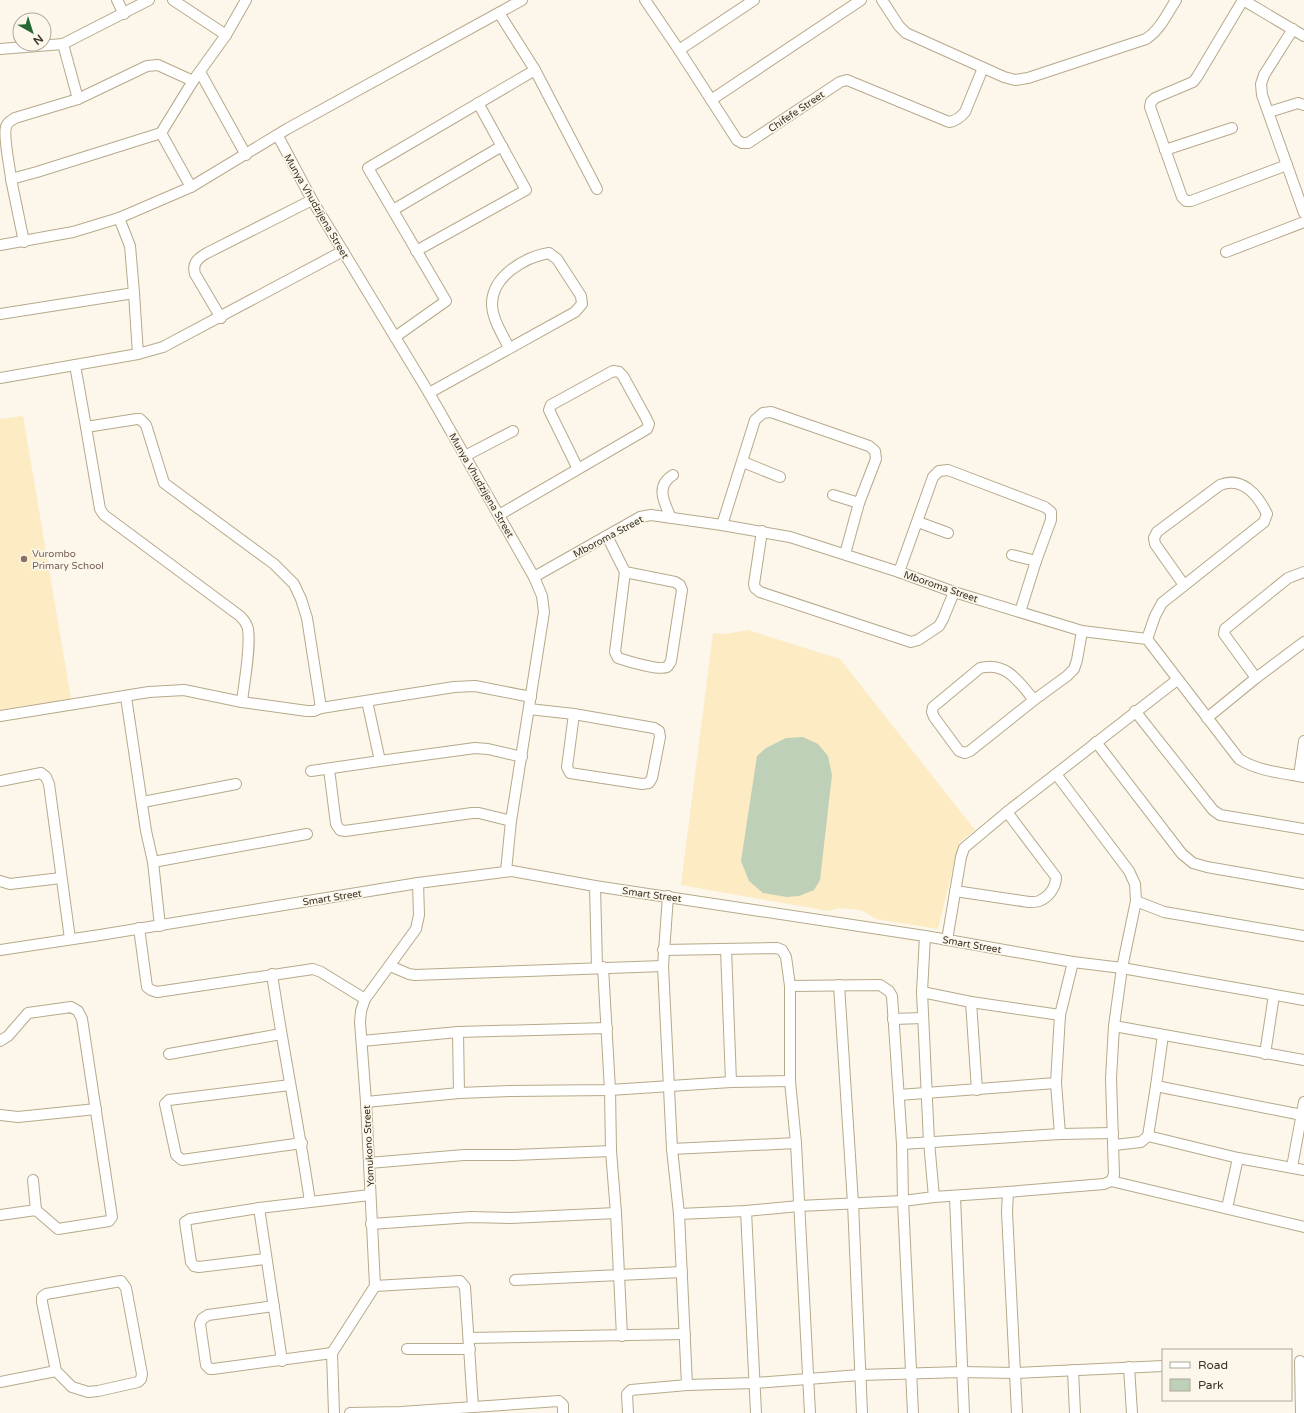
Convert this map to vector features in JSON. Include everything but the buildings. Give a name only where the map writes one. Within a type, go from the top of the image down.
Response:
[{"type":"street","points":[[117,0],[124,14]]},
{"type":"street","points":[[0,49],[63,44],[124,14],[148,0]]},
{"type":"street","points":[[173,0],[226,35]]},
{"type":"street","points":[[11,179],[38,172],[160,133],[193,81],[226,35],[246,0]]},
{"type":"street","points":[[0,246],[72,232],[119,218],[191,187],[294,125],[522,0]]},
{"type":"street","points":[[679,50],[754,0]]},
{"type":"street","points":[[710,100],[861,0]]},
{"type":"street","points":[[882,0],[899,26],[906,33],[983,68],[1015,80],[1028,78],[1146,39],[1158,29],[1176,0]]},
{"type":"street","points":[[1287,165],[1191,201],[1186,201],[1182,197],[1150,107],[1151,102],[1155,98],[1193,82],[1243,0],[1304,36]]},
{"type":"street","name":"Chifefe Street","points":[[647,1],[710,100],[737,140],[742,143],[748,143],[840,82],[847,80],[949,122],[954,122],[965,112],[983,68]]},
{"type":"street","points":[[499,13],[535,70],[597,189]]},
{"type":"street","points":[[1293,29],[1264,75],[1261,84],[1262,94],[1304,213]]},
{"type":"street","points":[[63,44],[78,99]]},
{"type":"street","points":[[24,242],[11,179],[6,138],[6,127],[8,122],[15,118],[78,99],[147,66],[158,65],[193,81]]},
{"type":"street","points":[[395,337],[446,301],[368,168],[535,70]]},
{"type":"street","points":[[200,72],[246,154]]},
{"type":"street","points":[[1269,112],[1298,103],[1304,105]]},
{"type":"street","points":[[416,250],[526,190],[478,104]]},
{"type":"street","points":[[1165,150],[1232,128]]},
{"type":"street","points":[[160,133],[191,187]]},
{"type":"street","name":"Munya Vhudzijena Street","points":[[278,136],[312,200],[429,393],[534,577],[542,596],[544,612],[511,821],[506,871]]},
{"type":"street","points":[[393,210],[502,146]]},
{"type":"street","points":[[221,318],[195,274],[195,263],[207,253],[312,200]]},
{"type":"street","points":[[119,218],[130,246],[138,354]]},
{"type":"street","points":[[1226,252],[1304,222]]},
{"type":"street","points":[[0,378],[138,354],[171,344],[343,251]]},
{"type":"street","points":[[429,393],[575,312],[582,304],[581,296],[557,259],[548,253],[536,255],[519,264],[503,277],[496,289],[492,303],[495,318],[509,348]]},
{"type":"street","points":[[0,314],[134,293]]},
{"type":"street","points":[[76,365],[100,509],[104,515],[240,616],[245,622],[248,629],[248,653],[242,702]]},
{"type":"street","points":[[499,515],[647,429],[648,424],[646,418],[623,376],[619,372],[613,371],[551,405],[548,410],[578,469]]},
{"type":"street","points":[[722,525],[756,420],[763,413],[771,412],[869,446],[874,451],[876,459],[859,503],[845,554]]},
{"type":"street","points":[[86,427],[137,418],[140,419],[146,425],[162,480],[168,487],[274,564],[294,584],[307,618],[321,708]]},
{"type":"street","points":[[465,456],[513,431]]},
{"type":"street","points":[[743,462],[780,477]]},
{"type":"street","points":[[900,572],[933,477],[939,471],[948,470],[1046,507],[1051,512],[1051,520],[1020,612]]},
{"type":"street","points":[[671,518],[664,501],[662,488],[666,479],[673,475]]},
{"type":"street","points":[[1184,585],[1155,544],[1154,538],[1157,532],[1220,485],[1227,482],[1242,484],[1250,488],[1263,505],[1267,514],[1264,522],[1162,603],[1158,609],[1147,639],[1239,759],[1249,765],[1261,769],[1302,777],[1304,741]]},
{"type":"street","points":[[833,495],[859,503]]},
{"type":"street","name":"Mboroma Street","points":[[534,577],[640,517],[651,515],[790,536],[900,572],[954,592],[1082,630],[1147,639]]},
{"type":"street","points":[[918,522],[948,533]]},
{"type":"street","points":[[762,532],[754,584],[755,588],[760,592],[911,642],[918,640],[939,626],[954,592]]},
{"type":"street","points":[[607,536],[625,572],[615,652],[618,658],[625,660],[661,668],[667,666],[671,661],[682,590],[680,585],[676,582],[625,572]]},
{"type":"street","points":[[1012,555],[1036,561]]},
{"type":"street","points":[[1256,678],[1224,634],[1225,629],[1288,578],[1304,572]]},
{"type":"street","points":[[1034,700],[1008,671],[989,666],[980,668],[933,707],[932,712],[934,717],[959,750],[965,753],[970,751],[1074,669],[1082,630]]},
{"type":"street","points":[[1207,718],[1256,678],[1304,642]]},
{"type":"street","points":[[947,940],[961,857],[964,848],[1007,812],[1135,711],[1177,680]]},
{"type":"street","points":[[0,716],[126,697],[149,692],[187,690],[242,702],[307,711],[314,711],[321,708],[432,689],[475,686],[531,697]]},
{"type":"street","points":[[126,697],[143,802],[146,831],[153,862],[160,926]]},
{"type":"street","points":[[367,700],[380,761]]},
{"type":"street","points":[[529,709],[574,714],[654,728],[659,731],[660,736],[652,778],[649,783],[642,784],[570,773],[567,767],[574,714]]},
{"type":"street","points":[[1135,711],[1213,810],[1220,815],[1304,829]]},
{"type":"street","points":[[1096,742],[1182,854],[1193,863],[1207,867],[1304,884]]},
{"type":"street","points":[[311,771],[475,748],[488,749],[522,758]]},
{"type":"street","points":[[329,769],[336,824],[340,830],[344,831],[472,813],[511,821]]},
{"type":"street","points":[[0,781],[41,773],[46,777],[49,784],[70,939]]},
{"type":"street","points":[[1056,774],[1129,871],[1135,884],[1136,901],[1122,968],[1114,1026],[1111,1078],[1114,1175],[1111,1181]]},
{"type":"street","points":[[143,802],[236,784]]},
{"type":"street","points":[[955,891],[1029,902],[1039,901],[1049,894],[1056,885],[1056,877],[1007,812]]},
{"type":"street","points":[[153,862],[307,834]]},
{"type":"street","name":"Smart Street","points":[[0,950],[160,926],[418,884],[512,871],[596,886],[925,936],[1073,962],[1122,968],[1304,1000]]},
{"type":"street","points":[[0,881],[10,884],[61,878]]},
{"type":"street","name":"Yomukono Street","points":[[375,1286],[366,1102],[360,1022],[361,1011],[365,999],[416,930],[419,915],[418,884]]},
{"type":"street","points":[[596,886],[600,967],[607,1028],[611,1151],[616,1213],[622,1336]]},
{"type":"street","points":[[668,896],[663,966],[672,1149],[679,1214],[687,1385]]},
{"type":"street","points":[[1136,901],[1164,912],[1304,936]]},
{"type":"street","points":[[139,928],[147,987],[157,992],[313,968],[365,999]]},
{"type":"street","points":[[925,936],[922,992],[929,1142],[934,1197]]},
{"type":"street","points":[[663,950],[777,948],[782,950],[786,956],[790,986],[790,1081],[796,1143],[810,1413]]},
{"type":"street","points":[[726,949],[731,1082]]},
{"type":"street","points":[[1060,1134],[1056,1083],[1060,1015],[1073,962]]},
{"type":"street","points":[[390,966],[415,975],[600,967],[663,966]]},
{"type":"street","points":[[272,974],[281,1034],[302,1143],[310,1202]]},
{"type":"street","points":[[839,985],[853,1204],[862,1413]]},
{"type":"street","points":[[790,986],[880,985],[886,988],[892,996],[902,1144],[903,1201],[913,1413]]},
{"type":"street","points":[[922,992],[971,1002],[1060,1015]]},
{"type":"street","points":[[1265,1054],[1274,995]]},
{"type":"street","points":[[971,1002],[977,1090]]},
{"type":"street","points":[[0,1041],[8,1036],[28,1014],[71,1006],[78,1011],[82,1019],[112,1217],[109,1221],[58,1229],[36,1210],[33,1180]]},
{"type":"street","points":[[894,1019],[923,1018]]},
{"type":"street","points":[[1114,1026],[1304,1060]]},
{"type":"street","points":[[362,1041],[458,1032],[607,1028]]},
{"type":"street","points":[[458,1032],[459,1093]]},
{"type":"street","points":[[169,1054],[281,1034]]},
{"type":"street","points":[[1114,1145],[1141,1142],[1148,1136],[1163,1035]]},
{"type":"street","points":[[366,1102],[459,1093],[610,1090],[731,1082],[790,1081]]},
{"type":"street","points":[[898,1094],[977,1090],[1056,1083]]},
{"type":"street","points":[[290,1084],[169,1100],[166,1104],[176,1155],[182,1160],[302,1143]]},
{"type":"street","points":[[1156,1086],[1302,1116]]},
{"type":"street","points":[[1292,1167],[1304,1102]]},
{"type":"street","points":[[0,1115],[18,1117],[96,1109]]},
{"type":"street","points":[[902,1144],[1060,1134],[1113,1133]]},
{"type":"street","points":[[1148,1136],[1238,1158],[1304,1170]]},
{"type":"street","points":[[672,1149],[796,1143]]},
{"type":"street","points":[[369,1163],[464,1155],[514,1155],[611,1151]]},
{"type":"street","points":[[1227,1208],[1238,1158]]},
{"type":"street","points":[[679,1214],[903,1201],[934,1197],[954,1197],[1104,1184],[1111,1181],[1304,1226]]},
{"type":"street","points":[[1008,1192],[1007,1212],[1017,1413]]},
{"type":"street","points":[[266,1259],[199,1267],[194,1266],[191,1262],[186,1222],[190,1219],[259,1208],[370,1195]]},
{"type":"street","points":[[954,1197],[964,1413]]},
{"type":"street","points":[[259,1208],[282,1361]]},
{"type":"street","points":[[0,1215],[36,1210]]},
{"type":"street","points":[[746,1211],[756,1413]]},
{"type":"street","points":[[371,1224],[471,1217],[511,1218],[616,1213]]},
{"type":"street","points":[[515,1280],[682,1272]]},
{"type":"street","points":[[121,1281],[126,1288],[142,1374],[141,1379],[138,1382],[88,1392],[72,1387],[56,1371],[42,1298],[46,1294],[121,1281]]},
{"type":"street","points":[[334,1413],[332,1353],[375,1286],[460,1282],[465,1288],[473,1407]]},
{"type":"street","points":[[274,1306],[208,1315],[202,1319],[200,1324],[206,1365],[213,1369],[282,1361],[332,1353]]},
{"type":"street","points":[[469,1338],[685,1334]]},
{"type":"street","points":[[407,1349],[470,1350]]},
{"type":"street","points":[[1298,1362],[1301,1413]]},
{"type":"street","points":[[628,1413],[628,1394],[631,1390],[687,1385],[754,1383],[860,1375],[962,1372],[1015,1373],[1162,1366]]},
{"type":"street","points":[[1129,1367],[1132,1413]]},
{"type":"street","points":[[1073,1370],[1075,1413]]},
{"type":"street","points":[[0,1382],[56,1371]]},
{"type":"street","points":[[350,1413],[401,1413],[559,1401],[562,1405],[563,1413]]},
{"type":"shaded area","name":"Vurombo Primary School","points":[[23,416],[71,699],[0,710],[0,419]]},
{"type":"shaded area","points":[[748,630],[840,659],[975,830],[959,843],[938,929],[876,919],[863,911],[852,909],[840,908],[828,911],[681,885],[713,633],[725,634]]},
{"type":"green space","points":[[803,737],[818,744],[828,756],[832,775],[820,880],[814,890],[799,896],[787,897],[763,893],[749,881],[741,861],[757,756],[766,748],[786,738]]},
{"type":"place","name":"Vurombo Primary School","points":[[24,559]]}]
